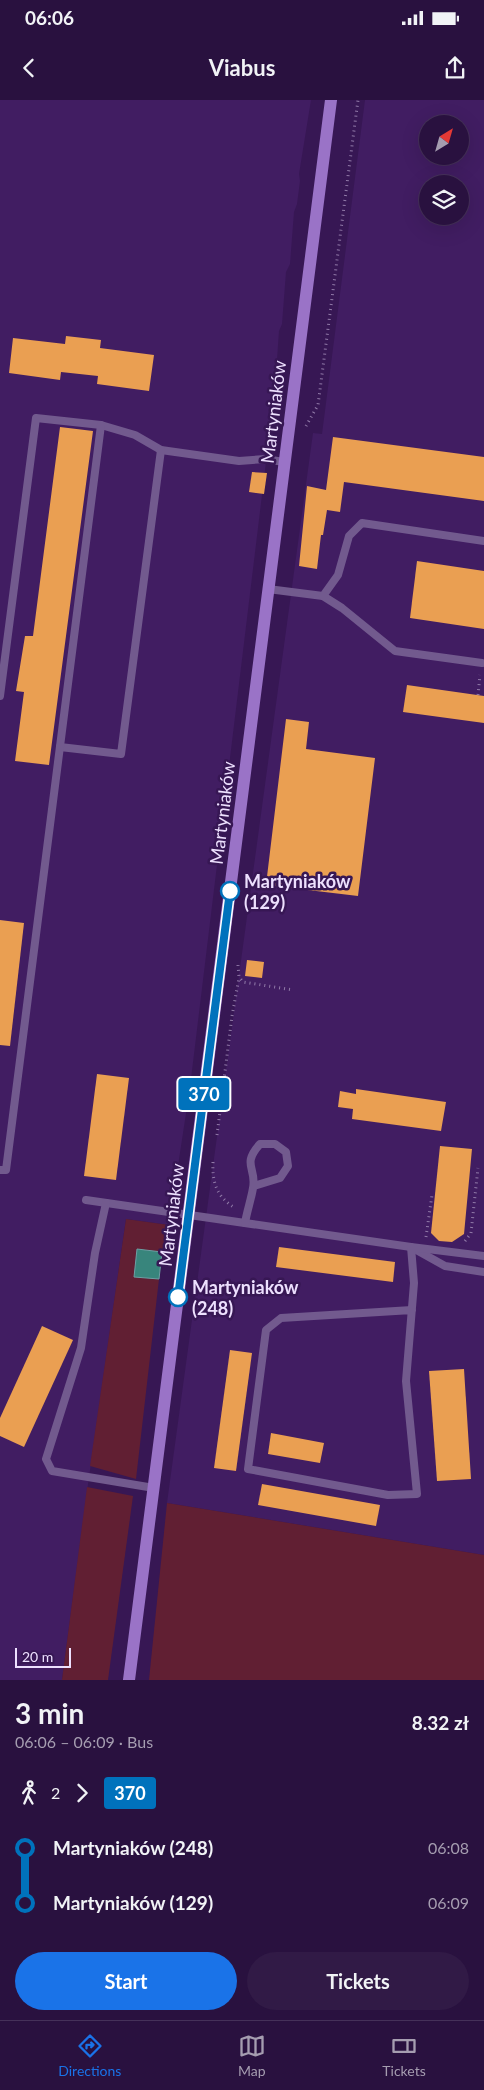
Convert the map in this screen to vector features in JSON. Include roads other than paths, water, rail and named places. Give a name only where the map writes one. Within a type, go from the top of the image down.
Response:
[{"type":"main road","name":"Martyniaków","points":[[129,1680],[331,100]]},
{"type":"lane","points":[[0,696],[36,418],[101,425],[135,435],[161,450],[239,461],[265,460],[284,462]]},
{"type":"lane","points":[[0,1170],[6,1170],[101,425]]},
{"type":"lane","points":[[60,748],[120,754],[161,450]]},
{"type":"lane","points":[[323,596],[338,575],[349,536],[362,523],[484,541]]},
{"type":"lane","points":[[268,589],[323,596],[342,608],[396,651],[482,663]]},
{"type":"lane","points":[[245,1223],[254,1186],[250,1166],[252,1153],[260,1144],[274,1144],[286,1152],[288,1166],[280,1178],[254,1186]]},
{"type":"lane","points":[[86,1200],[484,1256]]},
{"type":"lane","points":[[106,1203],[95,1252],[80,1348],[46,1459],[52,1471],[154,1488]]},
{"type":"lane","points":[[411,1247],[445,1266],[484,1272]]},
{"type":"lane","points":[[411,1247],[414,1283],[412,1310],[406,1381],[417,1494],[388,1495],[248,1469],[266,1330],[281,1318],[412,1310]]},
{"type":"place","name":"Martyniaków (129)","points":[[230,891]]},
{"type":"place","name":"Martyniaków (248)","points":[[178,1297]]}]
